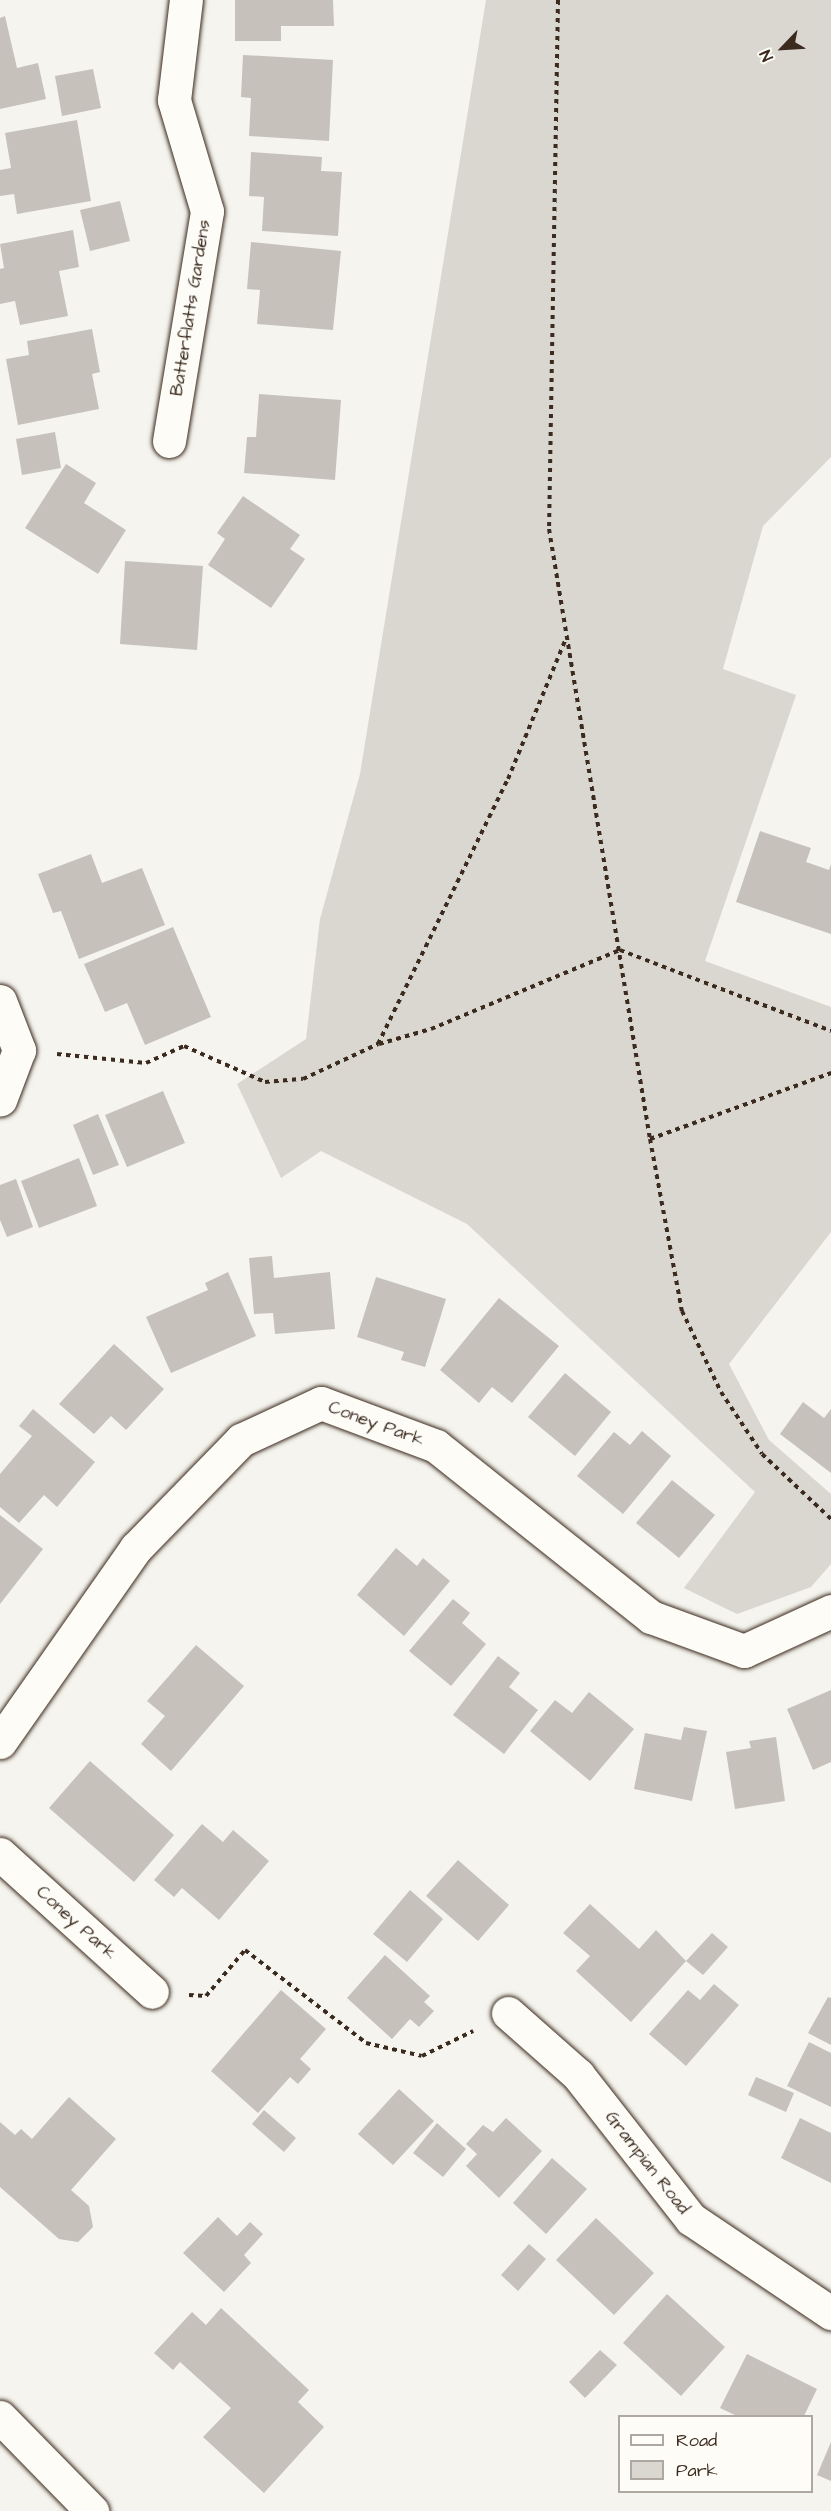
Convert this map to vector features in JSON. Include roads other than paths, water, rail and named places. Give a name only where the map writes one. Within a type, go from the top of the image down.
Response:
[{"type":"street","name":"Batterflatts Gardens","points":[[169,441],[207,211],[174,100],[186,0]]},
{"type":"street","points":[[0,1001],[19,1050],[0,1100]]},
{"type":"street","name":"Coney Park","points":[[0,1742],[136,1548],[241,1440],[321,1403],[436,1446],[651,1617],[744,1651],[831,1611]]},
{"type":"street","name":"Coney Park","points":[[0,1854],[152,1992]]},
{"type":"street","name":"Grampian Road","points":[[508,2013],[578,2075],[691,2218],[831,2313]]},
{"type":"street","points":[[0,2417],[92,2511]]}]
